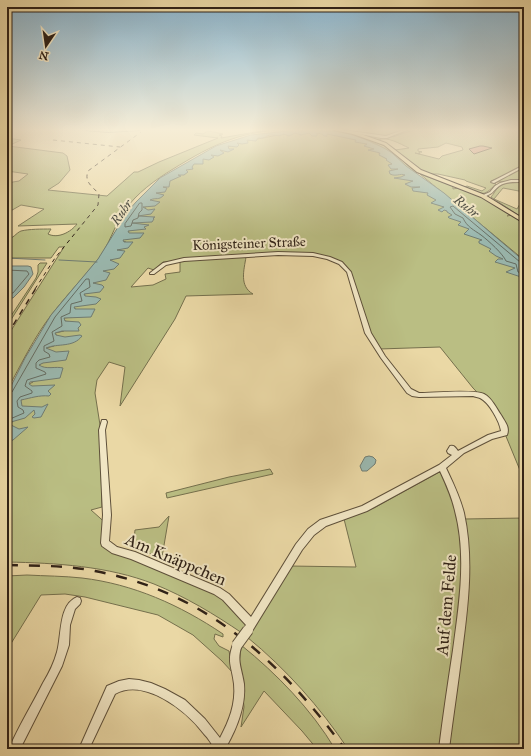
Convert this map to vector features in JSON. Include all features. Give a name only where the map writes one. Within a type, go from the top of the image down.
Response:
[{"type":"main road","points":[[410,165],[421,173],[483,196],[509,211],[524,222]]},
{"type":"street","points":[[499,184],[493,181],[524,166]]},
{"type":"street","points":[[483,196],[491,194],[499,184],[524,181]]},
{"type":"street","name":"Königsteiner Straße","points":[[152,273],[165,264],[181,260],[292,252],[317,255],[342,264],[348,269],[368,333],[383,357],[409,391],[419,395],[480,395],[488,400],[504,426],[505,433],[490,437],[456,455],[442,467],[364,509],[330,521],[316,528],[306,537],[250,627],[237,645],[233,656],[239,684],[237,709],[233,725],[219,748]]},
{"type":"street","name":"Am Knäppchen","points":[[104,422],[102,430],[107,515],[105,543],[115,550],[132,555],[217,590],[226,597],[250,627]]},
{"type":"street","points":[[451,449],[456,455]]},
{"type":"street","name":"Auf dem Felde","points":[[442,467],[455,499],[462,525],[466,548],[467,572],[444,749]]},
{"type":"street","points":[[14,749],[59,663],[64,645],[65,625],[71,606],[77,601]]},
{"type":"street","points":[[84,749],[111,690],[117,685],[127,684],[138,685],[162,693],[184,705],[200,720],[219,748]]},
{"type":"green space","points":[[7,165],[69,165],[70,170],[59,183],[48,190],[107,196],[134,172],[138,172],[152,165],[180,165],[153,182],[135,198],[125,210],[97,261],[45,323],[7,390],[7,337],[64,247],[59,247],[51,258],[7,258],[7,239],[21,231],[32,229],[51,229],[48,234],[56,236],[68,232],[77,224],[18,226],[44,209],[21,205],[7,213],[7,183],[19,181],[28,174],[7,171]]},
{"type":"green space","points":[[394,165],[427,191],[458,220],[524,275],[524,480],[496,412],[473,388],[440,347],[379,349],[374,342],[346,267],[322,257],[284,254],[246,257],[244,282],[249,291],[253,294],[186,296],[175,319],[120,406],[125,367],[109,362],[97,380],[95,393],[100,425],[102,507],[91,510],[109,526],[105,548],[216,591],[245,619],[246,625],[242,633],[189,600],[154,584],[136,578],[100,569],[44,563],[7,562],[7,434],[21,400],[30,386],[29,384],[33,382],[39,365],[44,362],[51,351],[46,348],[54,346],[60,337],[55,333],[64,331],[69,322],[65,321],[64,318],[72,317],[77,310],[74,306],[85,296],[84,294],[89,293],[95,285],[93,283],[104,273],[102,271],[111,261],[110,260],[119,252],[117,250],[126,242],[122,241],[128,231],[133,230],[136,225],[132,223],[140,216],[137,215],[141,214],[143,207],[146,207],[154,194],[186,166]],"holes":[[[180,261],[180,272],[165,274],[166,279],[153,285],[131,287],[148,268],[154,270],[163,262]]]},
{"type":"green space","points":[[405,165],[408,165],[419,173],[411,170]]},
{"type":"green space","points":[[414,165],[523,165],[491,181],[496,184],[485,193],[479,193],[465,187],[467,186],[482,191],[486,188],[465,180],[438,174],[425,174]]},
{"type":"green space","points":[[524,166],[524,181],[495,182]]},
{"type":"green space","points":[[420,174],[453,186],[453,189],[458,188],[480,196],[511,214],[507,216],[512,215],[524,224],[524,260]]},
{"type":"green space","points":[[511,182],[524,182],[524,192],[503,188],[494,199],[491,197],[496,189],[501,185]]},
{"type":"green space","points":[[524,197],[524,219],[494,199],[517,209]]},
{"type":"green space","points":[[40,263],[47,263],[7,326],[7,322],[36,278],[38,265]]},
{"type":"green space","points":[[270,469],[273,474],[167,498],[166,493],[229,477]]},
{"type":"green space","points":[[441,471],[449,488],[461,526],[465,575],[440,749],[348,749],[326,718],[302,689],[289,675],[247,637],[290,566],[356,567],[344,519],[374,508]]},
{"type":"green space","points":[[169,516],[162,557],[133,549],[135,530],[159,527]]},
{"type":"green space","points":[[524,518],[524,749],[446,749],[462,630],[464,519]]},
{"type":"green space","points":[[27,575],[75,577],[101,581],[120,585],[156,597],[173,605],[223,634],[223,637],[215,634],[214,639],[219,646],[229,651],[233,673],[193,635],[158,615],[85,597],[65,594],[41,595],[7,650],[7,576]]},
{"type":"green space","points":[[241,645],[268,668],[304,706],[326,734],[335,749],[317,749],[264,691],[241,727],[244,707],[238,649]]},
{"type":"water","points":[[182,165],[193,165],[193,169],[186,170],[188,172],[184,175],[178,175],[181,176],[170,181],[169,187],[163,187],[167,188],[165,192],[156,193],[164,195],[162,197],[150,200],[160,202],[155,206],[143,207],[148,210],[155,209],[151,214],[138,216],[155,217],[153,218],[154,219],[152,222],[132,223],[149,225],[144,227],[146,229],[128,231],[129,233],[144,233],[140,238],[123,240],[124,242],[133,242],[128,248],[117,250],[125,251],[120,258],[110,260],[119,264],[114,269],[103,271],[110,273],[106,280],[93,283],[104,287],[100,292],[84,294],[85,296],[101,299],[96,304],[74,307],[75,309],[95,309],[91,317],[64,318],[65,321],[79,322],[81,325],[78,328],[79,331],[62,331],[55,333],[56,335],[65,337],[82,336],[70,344],[46,348],[56,352],[69,351],[66,360],[43,363],[39,365],[45,367],[63,368],[60,378],[30,382],[29,384],[32,386],[55,385],[48,391],[51,394],[49,396],[38,396],[21,400],[22,406],[42,407],[48,404],[41,417],[32,417],[35,414],[34,410],[25,418],[11,422],[11,425],[19,429],[28,427],[13,440],[7,443],[7,394],[25,358],[51,315],[98,259],[128,211],[160,178]]},
{"type":"water","points":[[388,165],[405,165],[444,193],[524,261],[524,278],[506,272],[515,268],[495,262],[498,259],[503,259],[489,251],[491,249],[479,243],[479,241],[482,240],[464,234],[469,229],[458,225],[461,222],[449,218],[448,217],[452,215],[447,211],[444,210],[442,212],[438,210],[444,207],[431,203],[436,200],[427,195],[428,193],[413,191],[412,188],[420,187],[411,187],[405,184],[413,181],[394,178],[405,175],[390,174],[389,171],[398,169],[391,169]]},
{"type":"water","points":[[7,266],[28,266],[31,267],[33,274],[24,287],[13,298],[7,298]]},
{"type":"water","points":[[369,456],[376,460],[375,464],[367,471],[362,471],[360,466],[365,457]]},
{"type":"waterway","points":[[7,258],[45,260]]},
{"type":"waterway","points":[[59,260],[97,262]]},
{"type":"railway","points":[[35,289],[55,258],[98,205],[99,194],[91,186],[87,178],[88,171],[96,165]]},
{"type":"railway","points":[[7,335],[36,288]]},
{"type":"railway","points":[[7,565],[62,567],[95,571],[135,581],[172,595],[206,613],[237,635],[267,660],[294,687],[345,749]]},
{"type":"water label","name":"Ruhr","points":[[467,206]]},
{"type":"water label","name":"Ruhr","points":[[121,212]]}]
